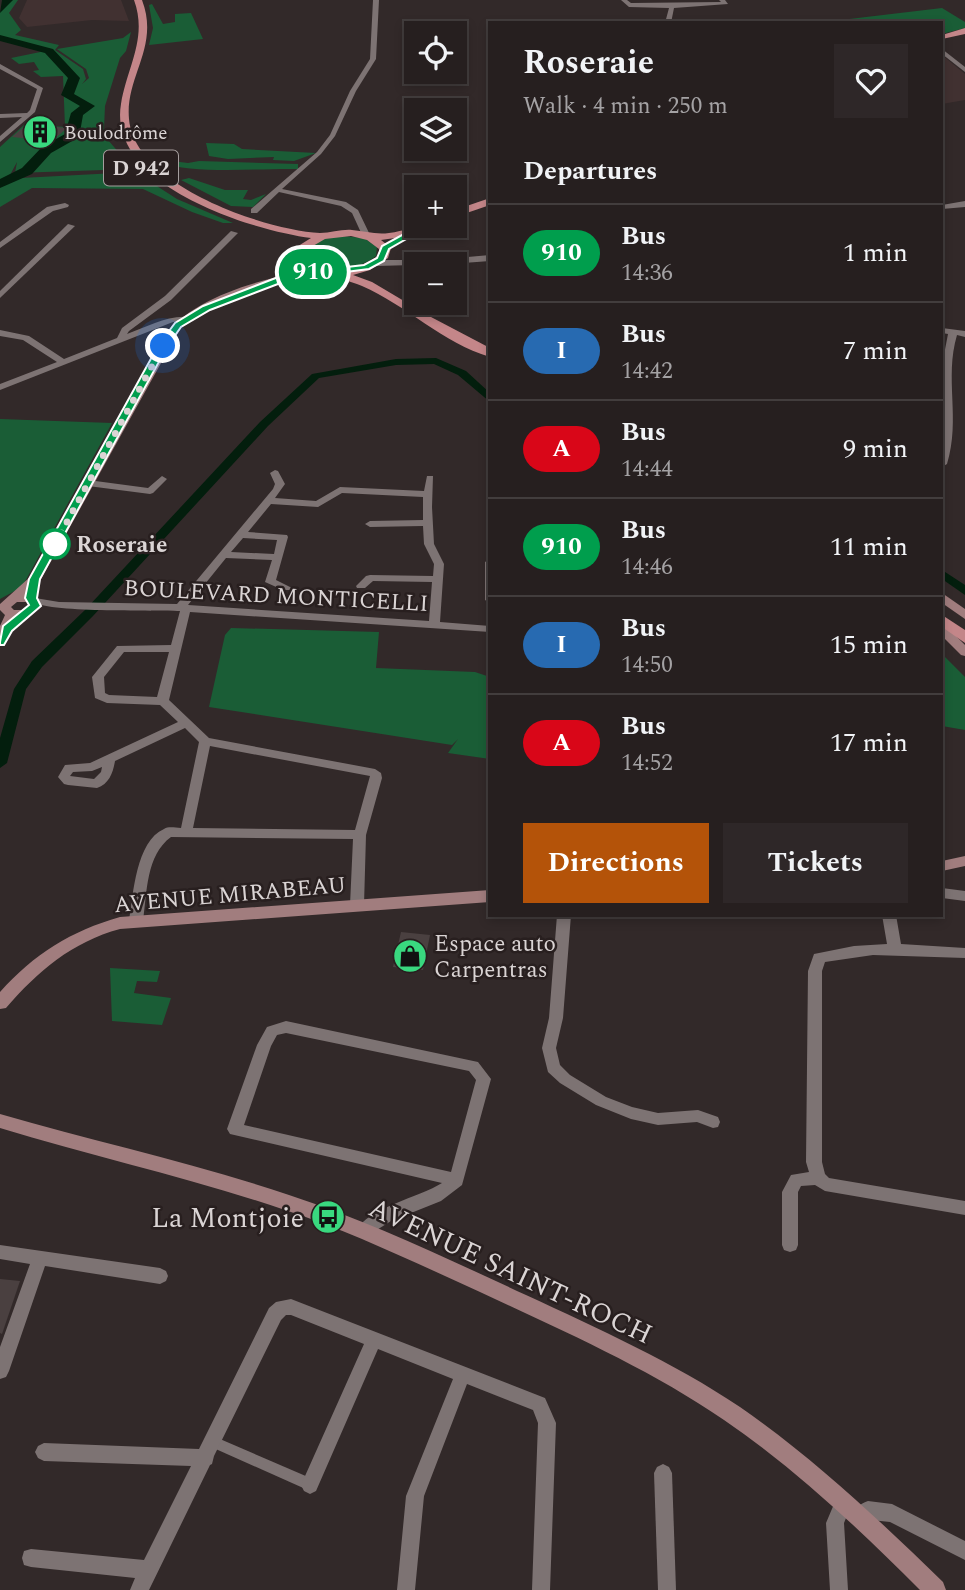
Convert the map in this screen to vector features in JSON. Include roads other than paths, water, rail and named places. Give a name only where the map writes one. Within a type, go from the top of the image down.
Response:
[{"type":"main road","name":"D 942","points":[[131,0],[139,24],[115,113],[118,136],[132,159],[170,190],[283,236],[301,248]]},
{"type":"main road","name":"D 942","points":[[138,0],[146,23],[127,92],[124,122],[126,134],[141,158],[162,178],[214,205],[286,231],[322,236]]},
{"type":"main road","points":[[943,37],[965,31]]},
{"type":"main road","points":[[467,210],[488,202]]},
{"type":"main road","points":[[303,261],[301,248],[322,236],[342,233],[391,236],[404,232]]},
{"type":"main road","points":[[369,236],[385,250]]},
{"type":"main road","points":[[8,629],[7,607],[35,579],[168,337],[186,319],[206,308],[289,276],[334,272],[374,264],[385,250],[405,238]]},
{"type":"main road","points":[[303,261],[368,284],[427,320],[488,352]]},
{"type":"main road","points":[[289,276],[303,261]]},
{"type":"main road","points":[[374,264],[380,278],[400,295],[488,344]]},
{"type":"main road","points":[[0,642],[8,629],[31,606],[35,579]]},
{"type":"main road","points":[[943,598],[965,615]]},
{"type":"main road","points":[[7,607],[31,606]]},
{"type":"main road","points":[[7,607],[31,606]]},
{"type":"main road","points":[[943,608],[965,625]]},
{"type":"main road","points":[[943,621],[965,638]]},
{"type":"main road","points":[[943,630],[965,652]]},
{"type":"main road","points":[[943,866],[965,861]]},
{"type":"main road","name":"AVENUE MIRABEAU","points":[[0,1003],[29,970],[75,938],[105,927],[136,921],[488,896]]},
{"type":"main road","name":"AVENUE SAINT-ROCH","points":[[0,1121],[93,1149],[226,1183],[363,1231],[537,1310],[667,1374],[771,1443],[860,1518],[935,1590]]},
{"type":"street","points":[[254,211],[319,153],[334,135],[353,91],[373,59],[376,0]]},
{"type":"street","points":[[624,0],[629,5],[671,6],[724,4],[722,0]]},
{"type":"street","points":[[668,21],[671,6]]},
{"type":"street","points":[[943,52],[965,70]]},
{"type":"street","points":[[0,66],[40,85],[36,106],[0,140]]},
{"type":"street","points":[[0,116],[28,115]]},
{"type":"street","points":[[0,128],[13,128]]},
{"type":"street","points":[[277,190],[343,204],[355,212],[369,236]]},
{"type":"street","points":[[943,207],[965,204]]},
{"type":"street","points":[[0,246],[50,209],[65,205]]},
{"type":"street","points":[[342,233],[359,221]]},
{"type":"street","points":[[0,296],[5,287],[71,226]]},
{"type":"street","points":[[121,340],[125,330],[168,298],[234,233]]},
{"type":"street","points":[[385,250],[404,258]]},
{"type":"street","points":[[467,260],[488,258]]},
{"type":"street","points":[[374,264],[404,263]]},
{"type":"street","points":[[0,387],[172,320],[186,319]]},
{"type":"street","points":[[943,331],[965,334]]},
{"type":"street","points":[[0,333],[26,338],[63,362]]},
{"type":"street","points":[[943,461],[949,446],[952,413],[947,348],[953,333]]},
{"type":"street","points":[[163,701],[184,608],[223,555],[269,502],[280,484],[275,473]]},
{"type":"street","points":[[430,478],[427,494],[429,544],[439,564],[434,625]]},
{"type":"street","points":[[88,483],[150,491],[162,479]]},
{"type":"street","points":[[269,502],[318,504],[340,491],[427,494]]},
{"type":"street","points":[[370,524],[428,523]]},
{"type":"street","points":[[241,535],[283,537],[270,582],[287,588]]},
{"type":"street","points":[[223,555],[278,557]]},
{"type":"street","points":[[361,586],[370,578],[438,579]]},
{"type":"street","name":"BOULEVARD MONTICELLI","points":[[31,606],[184,608],[488,629]]},
{"type":"street","points":[[175,649],[121,648],[98,677],[99,695],[107,699],[163,701],[205,741],[375,773],[376,778],[360,835],[357,905]]},
{"type":"street","points":[[109,760],[186,723]]},
{"type":"street","points":[[186,832],[205,741]]},
{"type":"street","points":[[136,921],[150,848],[158,837],[168,832],[360,835]]},
{"type":"street","points":[[943,893],[965,897]]},
{"type":"street","points":[[564,917],[556,1018],[549,1048],[553,1068],[565,1080],[601,1101],[631,1112],[658,1119],[698,1116],[713,1122]]},
{"type":"street","points":[[889,917],[895,949]]},
{"type":"street","points":[[965,953],[895,949],[836,953],[819,958],[815,971],[814,1162],[818,1178],[825,1184],[965,1208]]},
{"type":"street","points":[[363,1231],[379,1218],[433,1199],[457,1180],[484,1079],[473,1066],[286,1027],[272,1031],[264,1045],[235,1129],[457,1180]]},
{"type":"street","points":[[790,1245],[790,1192],[796,1180],[818,1178]]},
{"type":"street","points":[[0,1252],[160,1276]]},
{"type":"street","points":[[0,1371],[40,1258]]},
{"type":"street","points":[[139,1590],[275,1314],[282,1308],[291,1307],[539,1404],[547,1423],[541,1590]]},
{"type":"street","points":[[44,1452],[210,1450],[310,1485],[374,1340]]},
{"type":"street","points":[[406,1590],[415,1496],[463,1374]]},
{"type":"street","points":[[663,1473],[667,1590]]},
{"type":"street","points":[[839,1590],[835,1523],[843,1503]]},
{"type":"street","points":[[860,1518],[868,1510],[892,1513],[965,1551]]},
{"type":"street","points":[[32,1558],[149,1570]]},
{"type":"waterway","points":[[0,10],[8,0]]},
{"type":"waterway","points":[[0,38],[49,51],[74,78],[67,95],[89,106],[77,113],[76,124],[70,137],[47,150],[27,171],[0,184]]},
{"type":"waterway","points":[[0,763],[20,689],[37,664],[89,613],[264,424],[316,376],[396,362],[436,361],[462,373],[488,397]]},
{"type":"waterway","points":[[943,575],[965,591]]},
{"type":"place","name":"Boulodrôme","points":[[40,132]]},
{"type":"place","name":"Roseraie","points":[[55,544]]},
{"type":"place","name":"Espace auto Carpentras","points":[[410,956]]},
{"type":"place","name":"La Montjoie","points":[[328,1217]]}]
